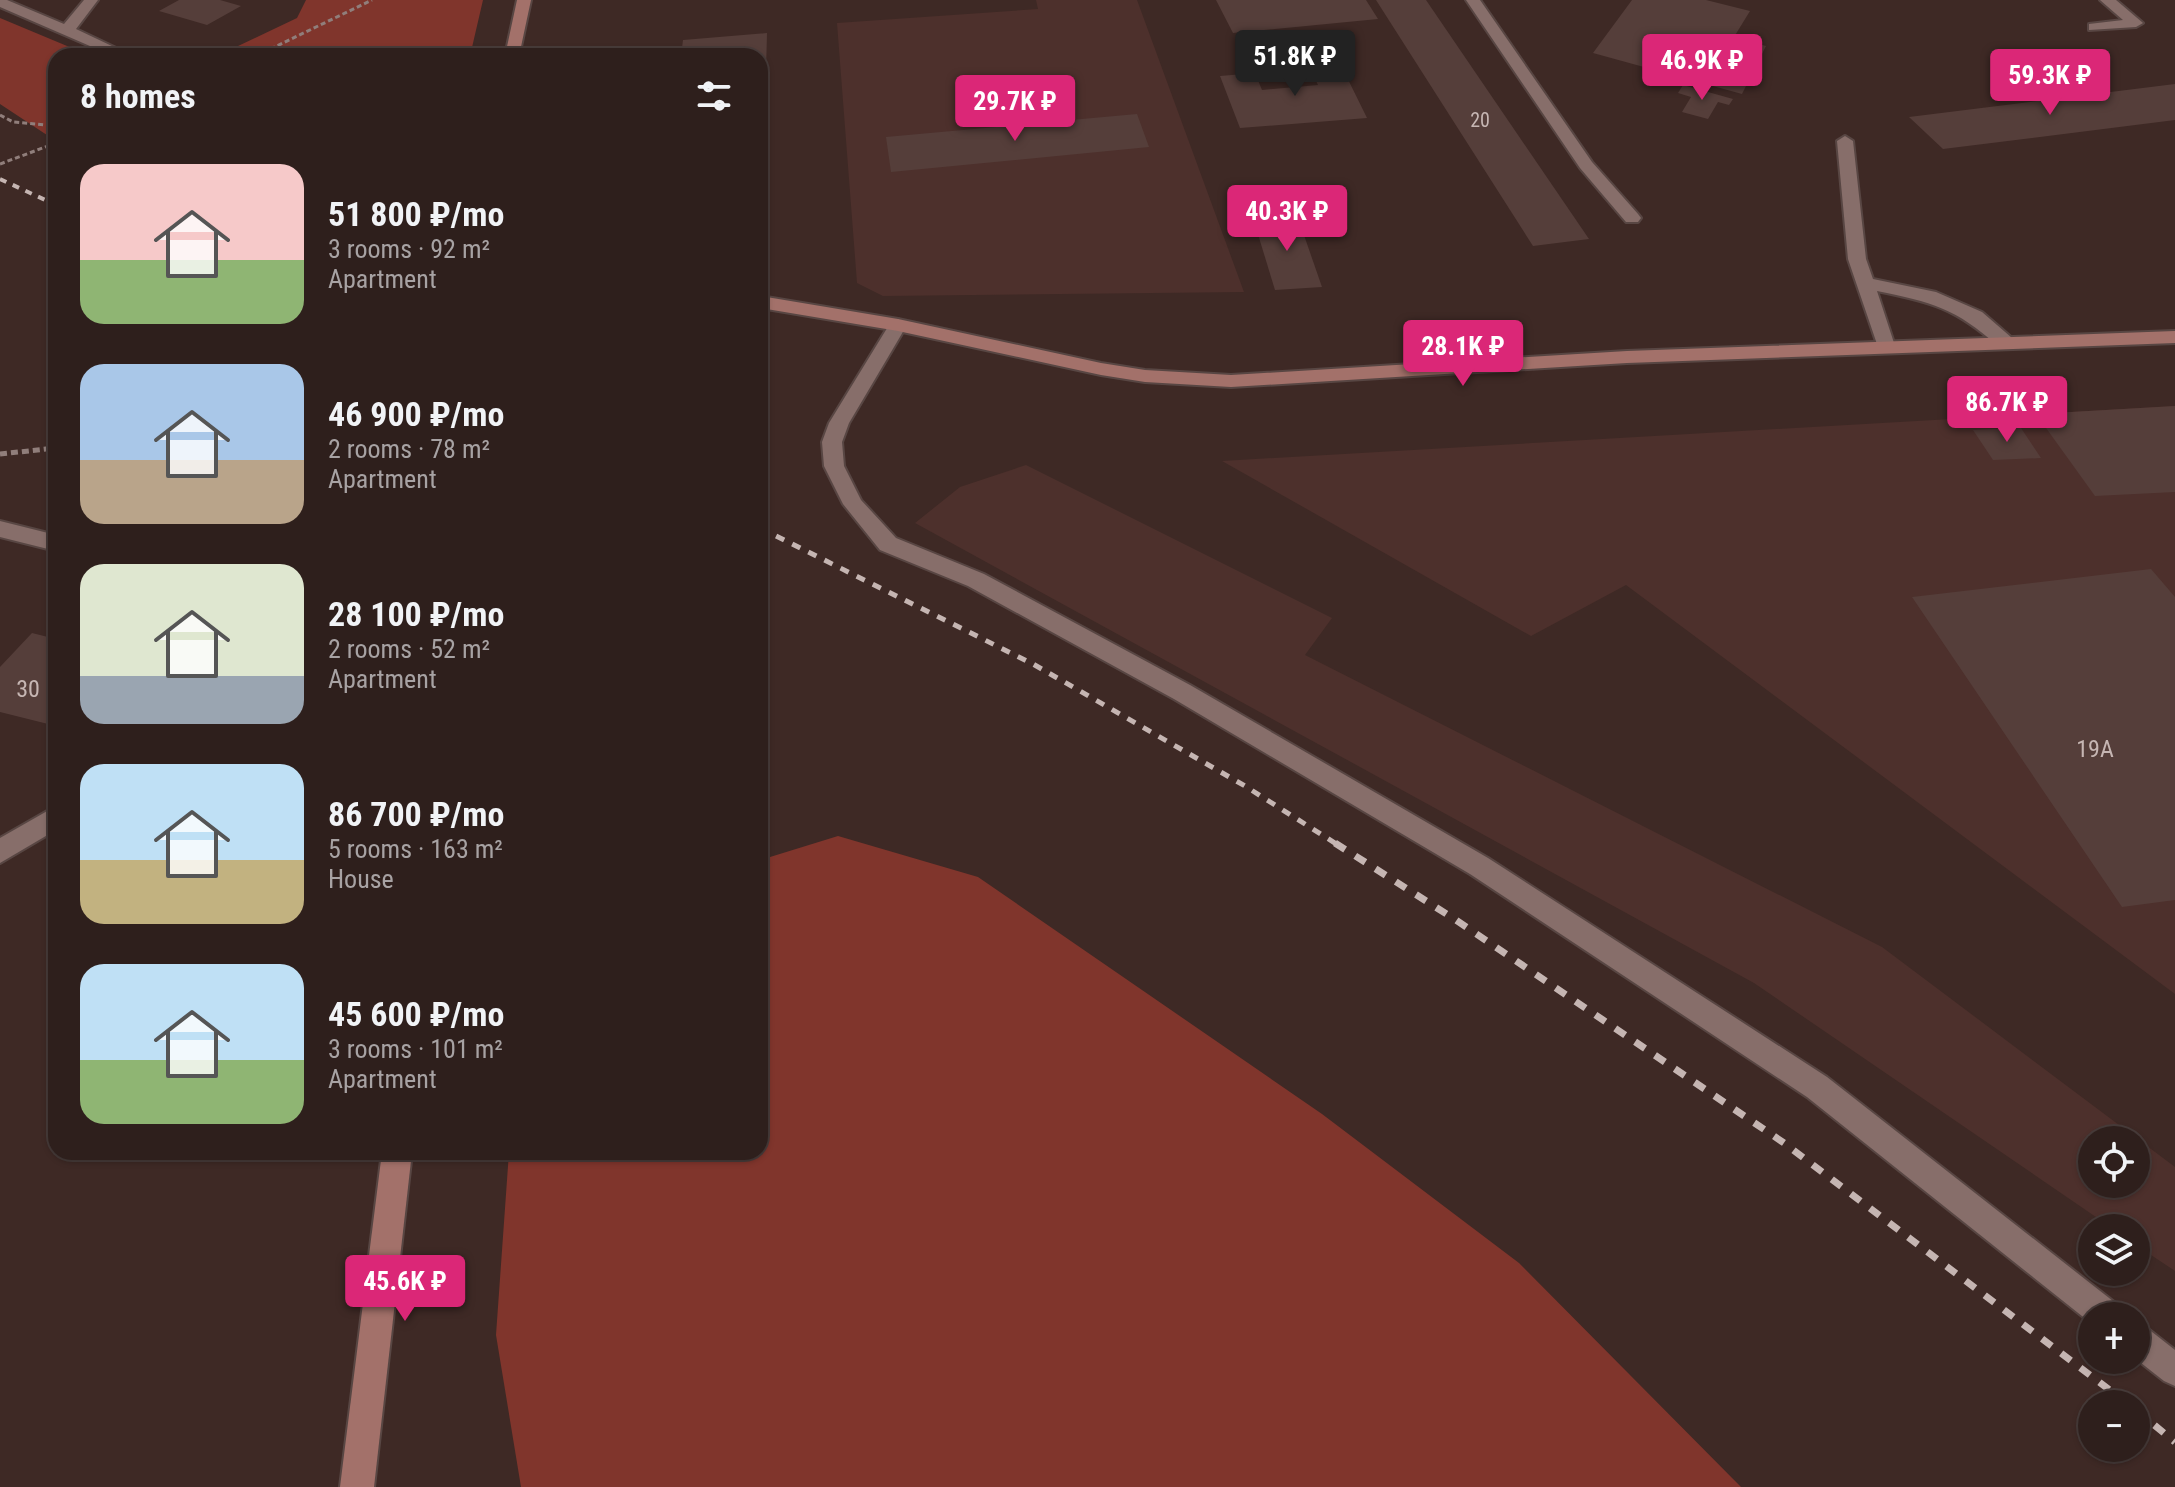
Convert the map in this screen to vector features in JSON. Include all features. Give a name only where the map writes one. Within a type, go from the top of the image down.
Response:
[{"type":"street","points":[[68,29],[91,0]]},
{"type":"street","points":[[514,48],[524,0]]},
{"type":"street","points":[[1473,0],[1586,165],[1632,218]]},
{"type":"street","points":[[2094,27],[2136,23],[2107,0]]},
{"type":"street","points":[[0,2],[109,48]]},
{"type":"street","points":[[1845,141],[1857,259],[1886,346]]},
{"type":"street","points":[[1865,283],[1930,296],[1975,316],[2005,342]]},
{"type":"street","points":[[768,303],[898,325],[1101,369],[1145,376],[1231,381],[1627,357],[2175,337]]},
{"type":"street","points":[[898,325],[839,423],[832,442],[834,466],[853,504],[888,544],[976,580],[1182,692],[1479,866],[1817,1087],[2089,1302]]},
{"type":"street","points":[[0,529],[48,541]]},
{"type":"street","points":[[0,852],[48,822]]},
{"type":"street","points":[[357,1487],[396,1160]]},
{"type":"street","points":[[2150,1350],[2175,1370]]},
{"type":"path","points":[[273,48],[372,0]]},
{"type":"path","points":[[0,115],[13,122],[48,125]]},
{"type":"path","points":[[1,164],[48,146]]},
{"type":"path","points":[[0,454],[48,449]]},
{"type":"shaded area","points":[[306,0],[483,0],[472,48],[234,48],[297,18]]},
{"type":"shaded area","points":[[1036,0],[1137,0],[1244,292],[883,296],[857,283],[837,23],[1038,9]]},
{"type":"shaded area","points":[[0,18],[72,48],[48,48],[48,136],[0,104]]},
{"type":"shaded area","points":[[2175,406],[2175,994],[1626,585],[1531,636],[1222,461]]},
{"type":"shaded area","points":[[1026,465],[1332,618],[1305,655],[1882,947],[2120,1126],[2078,1126],[2078,1198],[2150,1198],[2150,1148],[2175,1167],[2175,1271],[2150,1254],[2150,1214],[2092,1214],[1754,983],[915,523],[960,487]]},
{"type":"shaded area","points":[[838,836],[978,877],[1322,1114],[1519,1263],[1741,1487],[521,1487],[496,1335],[508,1160],[768,1160],[768,858]]},
{"type":"building","points":[[179,0],[220,0],[241,6],[207,25],[159,11]]},
{"type":"building","points":[[1216,0],[1366,0],[1378,19],[1233,33]]},
{"type":"building","points":[[1376,0],[1426,0],[1589,239],[1533,246]]},
{"type":"building","points":[[1632,0],[1706,0],[1750,11],[1734,37],[1766,46],[1742,94],[1593,53]]},
{"type":"building","points":[[767,33],[767,48],[682,48],[683,40]]},
{"type":"building","points":[[1335,53],[1367,118],[1240,128],[1220,76],[1255,73],[1262,90],[1318,85],[1304,56]]},
{"type":"building","points":[[2175,84],[2175,120],[1943,149],[1909,117]]},
{"type":"building","points":[[1683,85],[1733,99],[1729,105],[1718,102],[1708,119],[1682,112],[1691,97],[1678,93]]},
{"type":"building","points":[[1137,114],[1149,147],[891,172],[886,137]]},
{"type":"building","points":[[1297,215],[1322,287],[1275,290],[1253,218]]},
{"type":"building","points":[[2175,406],[2175,492],[2095,496],[2036,414]]},
{"type":"building","points":[[2021,428],[2041,458],[1993,460],[1973,430]]},
{"type":"building","points":[[2151,569],[2175,597],[2175,900],[2122,907],[1912,597]]},
{"type":"building","points":[[32,633],[48,637],[48,724],[0,712],[0,667]]},
{"type":"railway","points":[[0,179],[48,201]]},
{"type":"railway","points":[[768,532],[1033,664],[1245,786],[1338,845]]},
{"type":"railway","points":[[1335,843],[1456,920],[1784,1143],[2110,1390]]},
{"type":"railway","points":[[2150,1421],[2175,1442]]}]
